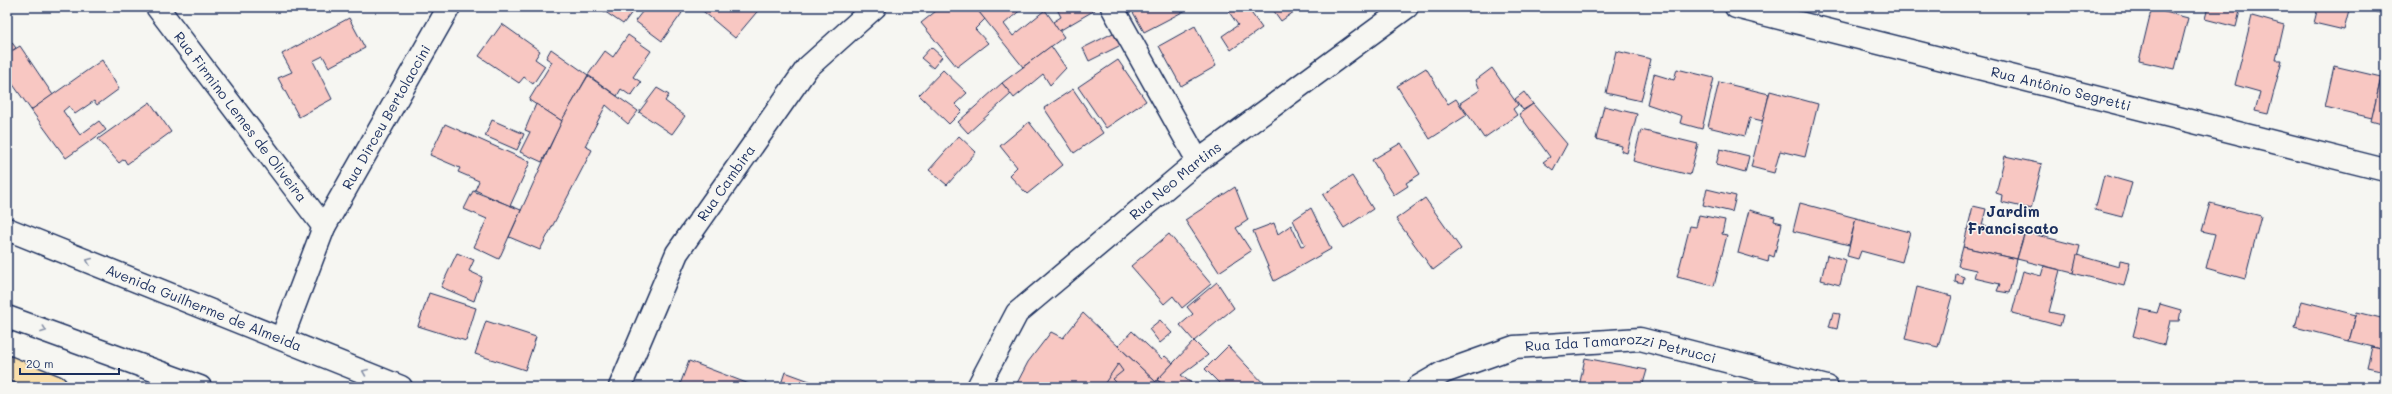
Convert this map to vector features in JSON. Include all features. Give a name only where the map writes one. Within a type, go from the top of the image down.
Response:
[{"type":"highway","points":[[7,367],[56,387]]},
{"type":"street","name":"Rua Firmino Lemes de Oliveira","points":[[157,7],[324,227]]},
{"type":"street","name":"Rua Dirceu Bertolaccini","points":[[282,338],[324,227],[450,7]]},
{"type":"street","name":"Rua Cambira","points":[[620,387],[677,253],[807,68],[875,7]]},
{"type":"street","points":[[1112,7],[1198,161]]},
{"type":"street","name":"Rua Neo Martins","points":[[978,387],[1017,314],[1198,161],[1407,7]]},
{"type":"street","name":"Rua Antônio Segretti","points":[[1736,7],[2385,170]]},
{"type":"street","name":"Avenida Guilherme de Almeida","points":[[7,229],[401,387]]},
{"type":"street","points":[[7,316],[200,387]]},
{"type":"street","name":"Rua Ida Tamarozzi Petrucci","points":[[1418,387],[1444,372],[1514,347],[1640,339],[1827,387]]},
{"type":"building","points":[[598,7],[636,7],[623,24]]},
{"type":"building","points":[[646,7],[674,7],[682,13],[662,41],[635,21]]},
{"type":"building","points":[[698,7],[761,7],[735,38]]},
{"type":"building","points":[[941,7],[975,7],[985,19],[975,29],[988,43],[957,67],[921,23]]},
{"type":"building","points":[[975,7],[1024,7],[1004,24],[1013,36],[1045,10],[1064,37],[1023,67]]},
{"type":"building","points":[[1056,7],[1094,7],[1095,10],[1059,31],[1053,22],[1061,17]]},
{"type":"building","points":[[1130,7],[1190,7],[1190,8],[1144,32]]},
{"type":"building","points":[[1236,7],[1247,7],[1262,28],[1231,50],[1222,36],[1238,25],[1229,12]]},
{"type":"building","points":[[1271,7],[1301,7],[1281,21]]},
{"type":"building","points":[[2152,7],[2162,7],[2161,11],[2188,18],[2175,69],[2139,61]]},
{"type":"building","points":[[2208,7],[2241,7],[2236,27],[2205,19]]},
{"type":"building","points":[[2318,7],[2350,7],[2344,30],[2314,23]]},
{"type":"building","points":[[2364,7],[2385,7],[2385,14],[2364,9]]},
{"type":"building","points":[[2252,16],[2284,25],[2276,60],[2282,60],[2268,114],[2255,111],[2260,92],[2235,85]]},
{"type":"building","points":[[349,18],[365,48],[329,67],[323,56],[313,61],[332,99],[299,117],[278,78],[292,72],[282,54]]},
{"type":"building","points":[[502,24],[540,51],[535,59],[545,66],[533,84],[524,77],[519,83],[479,56]]},
{"type":"building","points":[[1195,26],[1216,66],[1181,86],[1159,46]]},
{"type":"building","points":[[1115,32],[1121,45],[1089,61],[1083,48]]},
{"type":"building","points":[[628,35],[651,51],[633,77],[641,82],[631,96],[621,89],[617,96],[588,75],[605,51],[613,57]]},
{"type":"building","points":[[7,36],[16,48],[7,54]]},
{"type":"building","points":[[20,46],[53,95],[31,110],[7,76],[7,54]]},
{"type":"building","points":[[1051,46],[1066,68],[1050,85],[1043,74],[1014,98],[1002,83]]},
{"type":"building","points":[[931,47],[942,57],[933,68],[921,58]]},
{"type":"building","points":[[551,49],[588,75],[562,121],[529,100],[552,62],[546,58]]},
{"type":"building","points":[[1616,51],[1651,59],[1641,101],[1606,93]]},
{"type":"building","points":[[102,60],[119,89],[97,105],[94,101],[75,114],[69,106],[63,111],[80,135],[99,121],[106,130],[66,158],[31,110]]},
{"type":"building","points":[[1118,60],[1146,101],[1106,128],[1078,87]]},
{"type":"building","points":[[2334,66],[2381,77],[2372,118],[2325,107]]},
{"type":"building","points":[[1426,68],[1448,104],[1456,99],[1467,115],[1430,139],[1397,86]]},
{"type":"building","points":[[1492,68],[1518,105],[1513,109],[1517,115],[1484,138],[1460,103],[1480,90],[1476,80]]},
{"type":"building","points":[[1677,69],[1714,78],[1702,129],[1680,123],[1682,116],[1647,104],[1654,74],[1674,80]]},
{"type":"building","points":[[943,70],[967,93],[955,104],[962,111],[949,124],[919,95]]},
{"type":"building","points":[[588,76],[638,111],[628,124],[606,105],[585,146],[592,150],[540,250],[509,237],[562,120]]},
{"type":"building","points":[[2381,79],[2385,80],[2385,125],[2371,121]]},
{"type":"building","points":[[1719,82],[1769,94],[1763,121],[1750,118],[1745,136],[1708,127]]},
{"type":"building","points":[[1002,83],[1011,94],[968,133],[958,122]]},
{"type":"building","points":[[657,88],[669,95],[665,101],[685,116],[672,134],[639,112]]},
{"type":"building","points":[[1073,89],[1103,133],[1074,153],[1044,108]]},
{"type":"building","points":[[1770,91],[1818,104],[1805,157],[1780,151],[1774,173],[1751,167]]},
{"type":"building","points":[[1524,92],[1533,104],[1523,110],[1515,99]]},
{"type":"building","points":[[150,102],[171,132],[127,164],[124,159],[119,163],[98,139]]},
{"type":"building","points":[[536,104],[562,121],[542,162],[520,152],[530,132],[525,130]]},
{"type":"building","points":[[1533,104],[1567,144],[1553,170],[1543,162],[1550,157],[1519,114]]},
{"type":"building","points":[[1604,106],[1637,114],[1627,153],[1621,151],[1622,146],[1596,139]]},
{"type":"building","points":[[492,120],[524,134],[517,150],[485,136]]},
{"type":"building","points":[[1029,122],[1063,165],[1027,194],[1009,175],[1017,167],[1000,146]]},
{"type":"building","points":[[445,124],[530,162],[510,206],[475,190],[479,181],[458,172],[460,168],[430,155]]},
{"type":"building","points":[[1641,130],[1698,144],[1690,175],[1633,161]]},
{"type":"building","points":[[959,136],[976,152],[947,185],[929,170]]},
{"type":"building","points":[[1401,143],[1420,174],[1406,183],[1408,186],[1394,195],[1372,160]]},
{"type":"building","points":[[1720,149],[1749,156],[1745,173],[1716,165]]},
{"type":"building","points":[[2005,156],[2042,164],[2031,209],[2001,202],[2002,195],[1996,193]]},
{"type":"building","points":[[2104,175],[2132,183],[2122,217],[2095,210]]},
{"type":"building","points":[[1352,176],[1373,209],[1344,228],[1323,195]]},
{"type":"building","points":[[1235,187],[1248,220],[1236,228],[1251,251],[1219,272],[1185,220]]},
{"type":"building","points":[[1707,189],[1736,196],[1732,212],[1703,205]]},
{"type":"building","points":[[473,191],[521,210],[499,259],[474,247],[487,219],[464,209]]},
{"type":"building","points":[[1425,198],[1461,249],[1433,270],[1396,219]]},
{"type":"building","points":[[1800,203],[1856,218],[1849,245],[1793,231]]},
{"type":"building","points":[[2210,203],[2261,216],[2245,279],[2206,268],[2215,234],[2202,231]]},
{"type":"building","points":[[1973,206],[1986,209],[1982,225],[2024,235],[2017,259],[1963,247]]},
{"type":"building","points":[[1311,208],[1331,249],[1274,281],[1253,231],[1274,223],[1278,234],[1291,225],[1301,246],[1305,245],[1293,220]]},
{"type":"building","points":[[1749,210],[1775,217],[1774,221],[1782,223],[1774,257],[1769,255],[1768,262],[1738,253]]},
{"type":"building","points":[[1699,215],[1725,220],[1722,234],[1727,235],[1714,286],[1677,277],[1690,226],[1696,227]]},
{"type":"building","points":[[1856,218],[1910,232],[1902,262],[1861,251],[1858,259],[1847,256]]},
{"type":"building","points":[[2025,232],[2080,246],[2073,273],[2017,259]]},
{"type":"building","points":[[1169,234],[1211,284],[1182,308],[1173,296],[1164,304],[1131,266]]},
{"type":"building","points":[[1963,247],[2017,259],[2009,293],[1997,291],[2000,284],[1974,278],[1976,270],[1958,266]]},
{"type":"building","points":[[457,253],[474,260],[469,271],[482,277],[474,301],[441,287]]},
{"type":"building","points":[[1827,255],[1846,260],[1840,285],[1821,280]]},
{"type":"building","points":[[2077,255],[2119,267],[2120,260],[2130,262],[2124,286],[2073,273]]},
{"type":"building","points":[[2044,266],[2060,270],[2049,312],[2063,315],[2060,326],[2012,313],[2023,271],[2041,276]]},
{"type":"building","points":[[1956,274],[1964,277],[1963,284],[1955,282]]},
{"type":"building","points":[[1217,282],[1234,308],[1194,341],[1180,325],[1193,314],[1187,307]]},
{"type":"building","points":[[1917,287],[1952,296],[1938,347],[1905,339]]},
{"type":"building","points":[[429,293],[476,308],[466,341],[418,326]]},
{"type":"building","points":[[2302,301],[2356,315],[2349,341],[2295,327]]},
{"type":"building","points":[[2160,304],[2181,310],[2179,321],[2170,321],[2164,345],[2133,336],[2140,309],[2157,313]]},
{"type":"building","points":[[2357,312],[2385,319],[2385,350],[2349,341]]},
{"type":"building","points":[[1083,313],[1156,382],[1152,387],[1015,387],[1028,362],[1051,332],[1063,338]]},
{"type":"building","points":[[1833,313],[1840,314],[1837,329],[1829,327]]},
{"type":"building","points":[[1160,320],[1172,333],[1160,343],[1149,329]]},
{"type":"building","points":[[486,321],[536,337],[525,370],[475,354]]},
{"type":"building","points":[[1132,331],[1162,359],[1165,356],[1173,363],[1156,382],[1118,346]]},
{"type":"building","points":[[1194,341],[1208,355],[1181,375],[1196,387],[1167,387],[1157,380]]},
{"type":"building","points":[[1228,346],[1267,387],[1223,387],[1205,369]]},
{"type":"building","points":[[2372,347],[2385,350],[2385,371],[2367,367]]},
{"type":"building","points":[[1585,358],[1647,370],[1642,387],[1579,387]]},
{"type":"building","points":[[689,361],[757,387],[679,387]]},
{"type":"building","points":[[1118,364],[1123,371],[1113,379],[1119,385],[1117,387],[1102,387]]},
{"type":"building","points":[[785,372],[826,387],[780,387]]},
{"type":"building","points":[[1157,380],[1167,387],[1152,387]]},
{"type":"district","name":"Jardim Franciscato","points":[[2013,220]]}]
